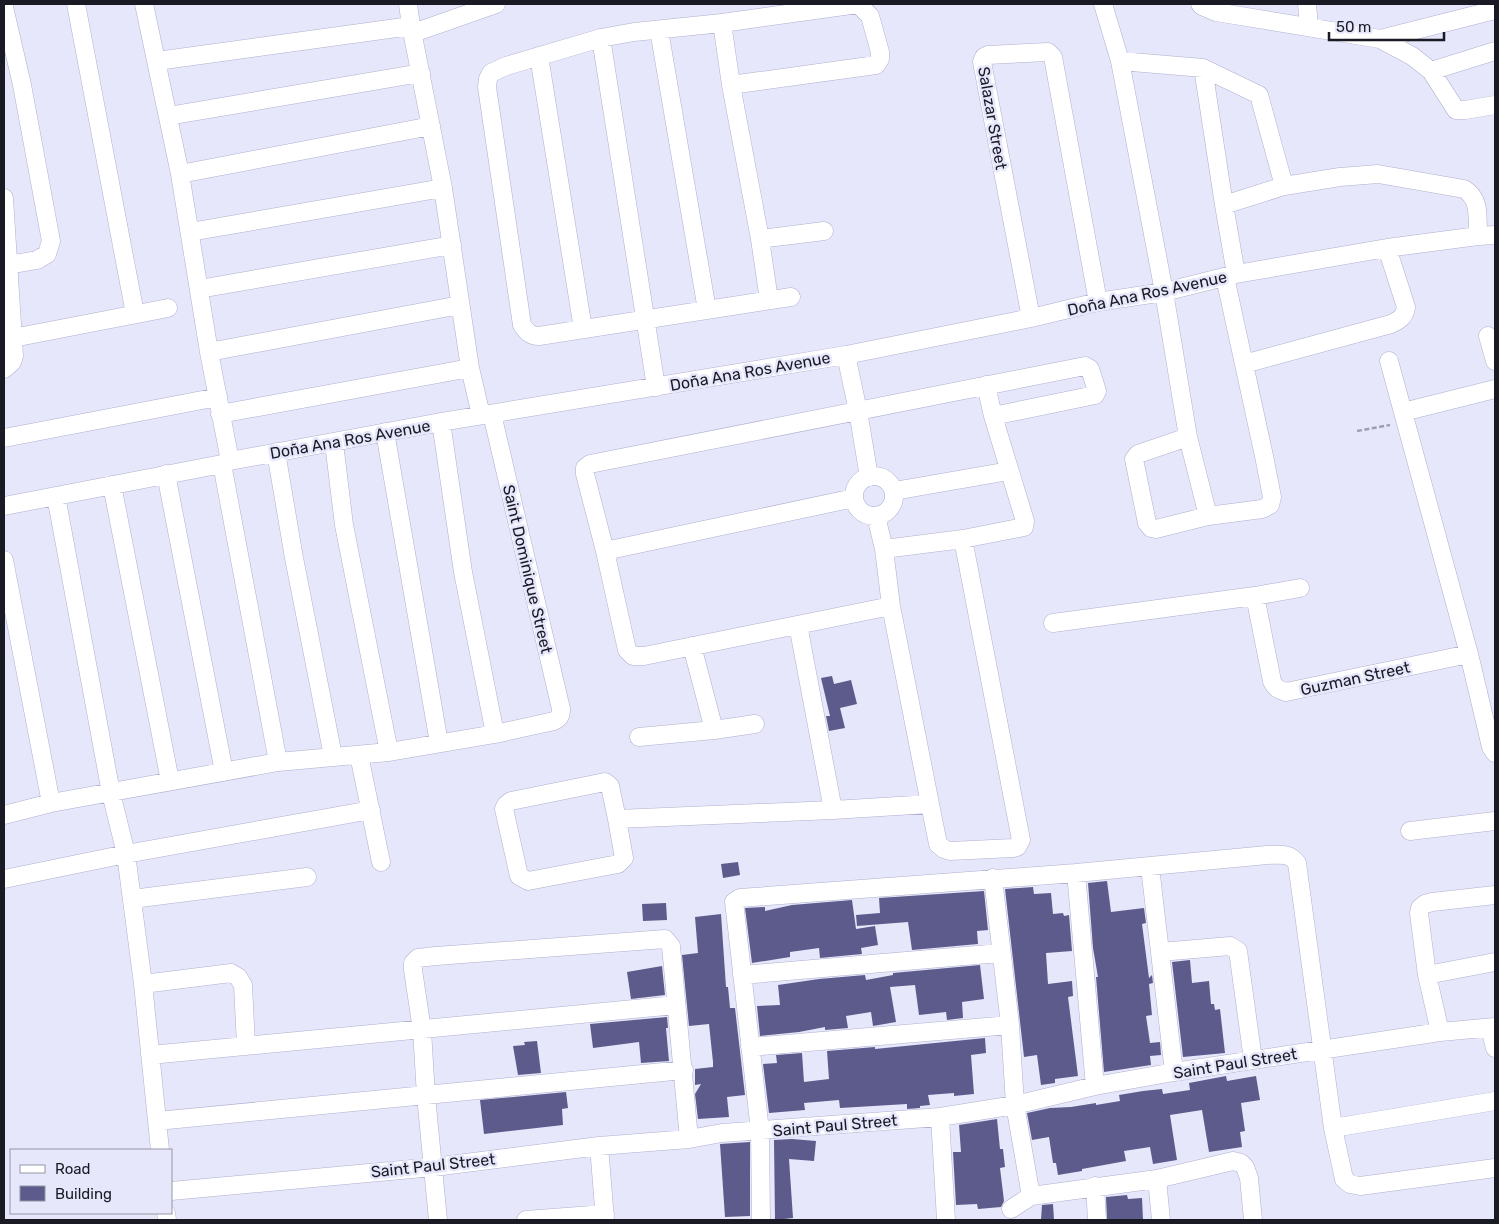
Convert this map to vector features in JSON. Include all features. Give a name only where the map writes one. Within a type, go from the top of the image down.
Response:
[{"type":"street","points":[[76,4],[134,314]]},
{"type":"street","points":[[147,4],[200,289],[219,405],[226,462],[278,762]]},
{"type":"street","name":"Saint Dominique Street","points":[[408,4],[443,188],[470,368],[487,415],[561,709],[560,717],[554,721],[495,734]]},
{"type":"street","points":[[157,61],[411,26],[419,30],[496,4]]},
{"type":"street","points":[[731,85],[876,66],[880,59],[880,52],[870,16],[858,4],[634,32],[601,38],[506,66],[491,73],[487,88],[522,324],[526,332],[532,336],[791,297]]},
{"type":"street","points":[[1103,4],[1120,61],[1164,292],[1188,437],[1208,516]]},
{"type":"street","points":[[1200,4],[1216,12],[1380,39],[1412,56],[1431,71],[1456,110],[1495,105]]},
{"type":"street","points":[[1307,4],[1308,27]]},
{"type":"street","points":[[4,7],[22,85],[50,241],[47,254],[37,260],[8,265]]},
{"type":"street","points":[[1380,39],[1492,13]]},
{"type":"street","points":[[722,22],[731,85],[760,239],[768,300]]},
{"type":"street","points":[[659,30],[707,310]]},
{"type":"street","points":[[601,38],[656,387]]},
{"type":"street","points":[[1431,71],[1495,51]]},
{"type":"street","name":"Salazar Street","points":[[1031,318],[982,62],[988,55],[1048,52],[1052,57],[1098,302]]},
{"type":"street","points":[[539,56],[583,329]]},
{"type":"street","points":[[1120,61],[1204,68],[1259,95],[1284,186]]},
{"type":"street","points":[[1188,437],[1138,454],[1134,459],[1147,523],[1154,529],[1208,516],[1262,509],[1268,506],[1272,497],[1244,364],[1204,68]]},
{"type":"street","points":[[168,116],[421,73]]},
{"type":"street","points":[[180,174],[431,126]]},
{"type":"street","points":[[1224,205],[1284,186],[1340,177],[1378,174],[1464,189],[1472,194],[1487,236]]},
{"type":"street","points":[[190,232],[443,188]]},
{"type":"street","points":[[4,198],[14,356],[12,362],[4,369]]},
{"type":"street","points":[[760,239],[824,231]]},
{"type":"street","name":"Doña Ana Ros Avenue","points":[[4,506],[385,432],[846,355],[1031,318],[1098,302],[1164,292],[1231,276],[1387,248],[1487,236]]},
{"type":"street","points":[[200,289],[452,245]]},
{"type":"street","points":[[1244,364],[1391,324],[1402,318],[1406,307],[1387,248]]},
{"type":"street","points":[[209,352],[460,305]]},
{"type":"street","points":[[13,338],[168,308]]},
{"type":"street","points":[[1488,336],[1495,361]]},
{"type":"street","points":[[846,355],[869,477]]},
{"type":"street","points":[[1389,361],[1469,654],[1493,750]]},
{"type":"street","points":[[891,606],[644,656],[633,656],[627,650],[605,551],[585,474],[587,465],[1085,366],[1090,369],[1097,391],[1095,395],[993,416]]},
{"type":"street","points":[[4,438],[470,368]]},
{"type":"street","points":[[884,549],[1019,530],[1024,527],[1025,521],[993,416],[986,385]]},
{"type":"street","points":[[1405,417],[1495,388]]},
{"type":"street","points":[[4,815],[52,803],[278,762],[389,752],[495,734],[463,572],[441,422]]},
{"type":"street","points":[[385,432],[439,743]]},
{"type":"street","points":[[334,443],[344,525],[389,752]]},
{"type":"street","points":[[276,452],[294,558],[333,756]]},
{"type":"street","points":[[894,490],[1009,471]]},
{"type":"street","points":[[166,474],[224,772]]},
{"type":"street","points":[[879,476],[888,482],[894,490],[894,499],[891,507],[884,513],[876,516],[866,514],[858,508],[854,498],[860,481],[869,477],[879,476]]},
{"type":"street","points":[[112,485],[170,781]]},
{"type":"street","points":[[56,496],[111,793],[126,854],[143,984],[160,1149]]},
{"type":"street","points":[[605,551],[854,498]]},
{"type":"street","points":[[876,516],[884,549],[891,606],[938,844],[950,851],[1013,848],[1020,842],[963,538]]},
{"type":"street","points":[[4,560],[52,803]]},
{"type":"street","points":[[1053,623],[1255,596],[1300,588]]},
{"type":"street","name":"Guzman Street","points":[[1255,596],[1272,681],[1280,691],[1286,692],[1469,654]]},
{"type":"street","points":[[798,625],[833,810]]},
{"type":"street","points":[[692,646],[714,730]]},
{"type":"street","points":[[639,738],[755,724]]},
{"type":"street","points":[[360,755],[381,862]]},
{"type":"street","points":[[605,782],[610,786],[617,819],[624,856],[618,864],[528,881],[519,876],[504,809],[511,802],[605,782]]},
{"type":"street","points":[[617,819],[930,804]]},
{"type":"street","points":[[4,879],[126,854],[371,810]]},
{"type":"street","points":[[1410,831],[1495,821]]},
{"type":"street","points":[[761,1220],[760,1131],[734,902],[740,898],[1076,873],[1284,854],[1294,859],[1297,863],[1333,1128],[1344,1179],[1354,1186],[1360,1186],[1495,1168]]},
{"type":"street","points":[[1150,867],[1174,1072]]},
{"type":"street","points":[[1076,873],[1095,1086]]},
{"type":"street","points":[[132,899],[307,877]]},
{"type":"street","points":[[993,878],[1000,953],[1010,1025],[1015,1105],[1031,1196]]},
{"type":"street","points":[[1440,1032],[1427,975],[1419,914],[1420,908],[1432,902],[1495,895]]},
{"type":"street","points":[[438,1220],[426,1096],[422,1030],[413,963],[418,958],[658,938],[665,939],[671,946],[689,1139]]},
{"type":"street","points":[[1160,952],[1230,946],[1238,951],[1253,1060]]},
{"type":"street","points":[[742,975],[1000,953]]},
{"type":"street","points":[[1427,975],[1495,962]]},
{"type":"street","points":[[143,984],[230,973],[238,977],[243,985],[246,1045]]},
{"type":"street","points":[[150,1055],[676,1005]]},
{"type":"street","points":[[750,1047],[1010,1025]]},
{"type":"street","points":[[1493,1027],[1495,1048]]},
{"type":"street","name":"Saint Paul Street","points":[[172,1191],[434,1166],[599,1146],[689,1139],[722,1133],[940,1117],[1015,1105],[1095,1086],[1174,1072],[1440,1032],[1493,1027]]},
{"type":"street","points":[[157,1121],[684,1070]]},
{"type":"street","points":[[1333,1128],[1495,1101]]},
{"type":"street","points":[[940,1117],[946,1220]]},
{"type":"street","points":[[526,1220],[605,1217],[599,1146]]},
{"type":"street","points":[[1011,1209],[1031,1196],[1156,1179],[1233,1161],[1245,1166],[1249,1178],[1253,1220]]},
{"type":"street","points":[[1156,1179],[1161,1220]]},
{"type":"street","points":[[1095,1186],[1097,1220]]},
{"type":"path","points":[[1357,430],[1405,417]]},
{"type":"building","points":[[832,676],[834,684],[851,680],[857,704],[840,708],[845,728],[829,731],[826,716],[830,716],[821,678]]},
{"type":"building","points":[[738,862],[740,875],[723,878],[721,864]]},
{"type":"building","points":[[1107,881],[1111,912],[1144,908],[1146,923],[1142,924],[1149,978],[1152,975],[1153,983],[1149,984],[1152,1015],[1146,1016],[1150,1043],[1160,1042],[1161,1055],[1150,1056],[1151,1065],[1104,1072],[1096,977],[1098,977],[1093,948],[1088,883]]},
{"type":"building","points":[[1033,887],[1034,894],[1051,893],[1053,914],[1063,913],[1064,916],[1069,915],[1072,951],[1046,953],[1048,984],[1072,981],[1073,996],[1068,997],[1078,1076],[1055,1079],[1055,1083],[1041,1085],[1037,1055],[1024,1057],[1005,889]]},
{"type":"building","points":[[984,891],[988,930],[977,931],[978,944],[912,950],[908,922],[857,926],[856,915],[880,913],[879,898]]},
{"type":"building","points":[[852,900],[856,929],[875,926],[878,945],[861,948],[862,954],[820,958],[819,948],[790,952],[790,957],[752,963],[745,908],[765,907],[765,911],[792,905]]},
{"type":"building","points":[[666,903],[667,920],[643,921],[642,904]]},
{"type":"building","points":[[721,914],[726,987],[728,987],[730,1008],[735,1008],[745,1095],[727,1097],[729,1117],[698,1119],[695,1094],[701,1084],[695,1085],[695,1069],[713,1067],[713,1062],[709,1024],[689,1026],[682,955],[698,953],[695,917]]},
{"type":"building","points":[[1190,960],[1192,983],[1209,981],[1211,1004],[1214,1004],[1215,1010],[1220,1009],[1225,1053],[1183,1057],[1172,962]]},
{"type":"building","points":[[980,965],[984,999],[962,1002],[963,1018],[947,1020],[946,1012],[919,1015],[915,985],[890,987],[896,1022],[873,1026],[871,1012],[846,1016],[848,1028],[825,1030],[825,1027],[760,1036],[757,1006],[780,1005],[778,985],[865,975],[866,980],[893,975],[893,973]]},
{"type":"building","points":[[662,966],[665,995],[631,999],[627,972]]},
{"type":"building","points":[[667,1017],[669,1061],[641,1063],[639,1042],[593,1048],[590,1024]]},
{"type":"building","points":[[985,1038],[986,1053],[971,1055],[974,1094],[954,1096],[954,1093],[928,1095],[930,1105],[920,1106],[920,1108],[907,1109],[907,1104],[840,1108],[839,1100],[804,1103],[805,1110],[769,1113],[763,1064],[777,1063],[776,1055],[802,1053],[804,1082],[829,1079],[827,1051],[875,1047],[875,1049]]},
{"type":"building","points":[[537,1041],[541,1073],[518,1075],[513,1046],[525,1045],[524,1042]]},
{"type":"building","points":[[1226,1076],[1227,1081],[1256,1076],[1260,1100],[1241,1103],[1245,1131],[1240,1132],[1242,1147],[1209,1152],[1202,1110],[1170,1115],[1177,1160],[1153,1164],[1150,1147],[1124,1151],[1126,1161],[1058,1175],[1056,1163],[1053,1163],[1049,1137],[1032,1140],[1027,1113],[1050,1108],[1096,1103],[1096,1105],[1120,1101],[1119,1095],[1143,1091],[1162,1089],[1163,1094],[1190,1090],[1189,1083]]},
{"type":"building","points":[[566,1092],[568,1108],[562,1109],[563,1125],[484,1134],[480,1100]]},
{"type":"building","points":[[997,1119],[1000,1149],[1003,1149],[1005,1167],[1000,1168],[1004,1201],[1001,1207],[978,1209],[977,1204],[956,1205],[953,1152],[961,1152],[959,1125]]},
{"type":"building","points":[[774,1140],[816,1141],[814,1161],[789,1159],[793,1218],[775,1220]]},
{"type":"building","points":[[750,1142],[750,1216],[725,1217],[720,1144]]},
{"type":"building","points":[[1127,1195],[1128,1199],[1142,1198],[1143,1220],[1107,1220],[1106,1197]]},
{"type":"building","points":[[1053,1204],[1054,1220],[1041,1220],[1042,1205]]}]
